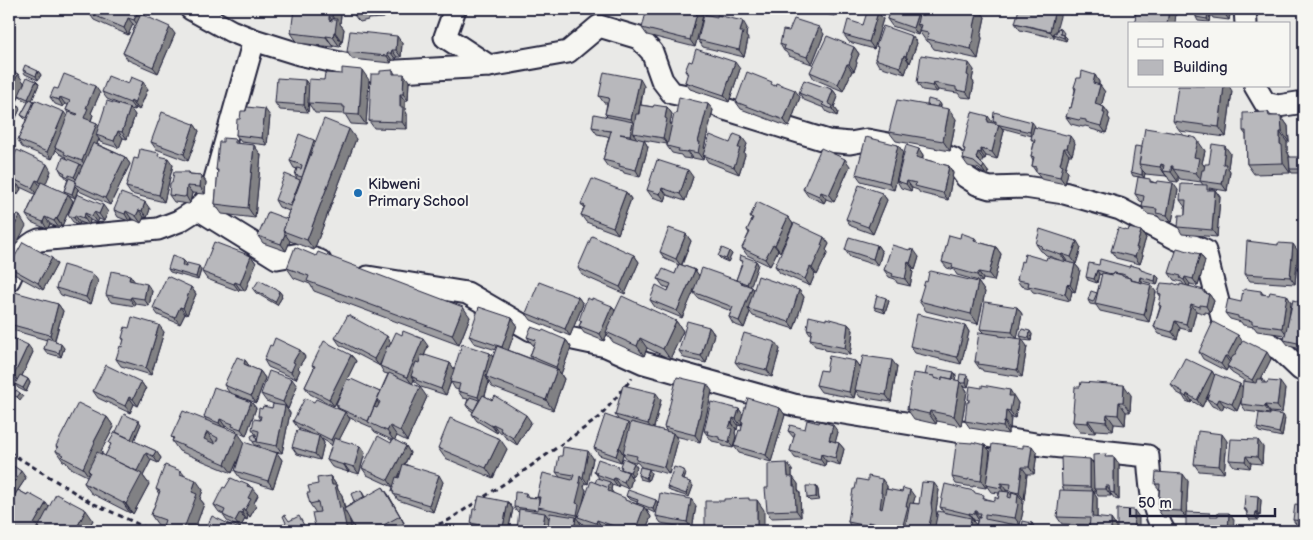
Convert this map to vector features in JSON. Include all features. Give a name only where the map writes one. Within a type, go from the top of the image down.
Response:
[{"type":"street","points":[[191,9],[231,31],[254,40],[300,54],[380,72],[489,66],[568,52],[599,26],[639,38],[652,52],[662,80],[672,93],[706,100],[724,109],[828,141],[850,143],[868,140],[940,154],[953,159],[966,176],[977,184],[990,188],[1025,188],[1064,193],[1120,209],[1175,238],[1205,251],[1223,321],[1279,349],[1304,371]]},
{"type":"street","points":[[455,9],[445,37],[489,66]]},
{"type":"street","points":[[1245,9],[1246,22]]},
{"type":"street","points":[[9,280],[22,254],[33,242],[158,228],[179,221],[198,209],[210,197],[254,40]]},
{"type":"street","points":[[1256,88],[1264,103],[1278,106],[1304,102]]},
{"type":"street","points":[[198,209],[277,258],[300,254],[369,278],[468,293],[531,330],[606,346],[644,363],[794,405],[1042,445],[1148,456],[1157,519],[1164,531]]},
{"type":"path","points":[[422,531],[449,520],[528,468],[600,417],[644,363]]},
{"type":"path","points":[[9,452],[90,502],[153,531]]},
{"type":"building","points":[[91,9],[139,9],[134,20],[128,18],[124,28],[89,13]]},
{"type":"building","points":[[294,9],[333,9],[329,20],[337,19],[333,37],[291,33]]},
{"type":"building","points":[[352,9],[379,9],[379,11],[363,12],[356,15],[352,12]]},
{"type":"building","points":[[647,9],[698,9],[690,40],[642,28]]},
{"type":"building","points":[[868,9],[878,12],[869,42],[844,35],[848,20],[863,25]]},
{"type":"building","points":[[890,9],[919,9],[913,28],[887,19]]},
{"type":"building","points":[[924,9],[978,9],[971,49],[927,39],[928,33],[919,31],[921,25],[917,24],[919,14],[923,15]]},
{"type":"building","points":[[1019,9],[1055,9],[1050,31],[1015,23]]},
{"type":"building","points":[[1136,9],[1169,9],[1167,22],[1135,22]]},
{"type":"building","points":[[1197,9],[1207,9],[1209,12],[1207,19],[1196,17]]},
{"type":"building","points":[[141,14],[170,27],[153,67],[123,53]]},
{"type":"building","points":[[704,14],[743,21],[740,32],[743,32],[739,50],[698,40]]},
{"type":"building","points":[[794,19],[819,27],[807,57],[784,49],[785,46],[780,44],[783,30],[789,31]]},
{"type":"building","points":[[883,26],[912,36],[906,56],[904,55],[900,67],[875,59],[878,47],[876,46]]},
{"type":"building","points":[[1058,28],[1061,29],[1060,34],[1064,35],[1064,38],[1053,34],[1054,32],[1056,33]]},
{"type":"building","points":[[350,31],[397,36],[396,50],[387,53],[387,56],[347,52]]},
{"type":"building","points":[[827,36],[854,47],[849,64],[847,64],[838,84],[810,72]]},
{"type":"building","points":[[696,49],[735,62],[724,95],[685,82],[688,72],[685,71],[689,61],[692,62]]},
{"type":"building","points":[[921,55],[969,63],[966,92],[956,90],[956,87],[933,83],[932,86],[917,83]]},
{"type":"building","points":[[25,65],[38,71],[36,76],[23,70]]},
{"type":"building","points":[[342,68],[362,70],[359,115],[344,114],[345,107],[343,105],[308,103],[309,79],[324,80],[325,73],[342,74]]},
{"type":"building","points":[[9,70],[18,74],[9,93]]},
{"type":"building","points":[[393,70],[393,74],[404,74],[403,94],[400,94],[400,107],[403,107],[402,122],[369,121],[371,74],[380,74],[380,71]]},
{"type":"building","points":[[1082,71],[1095,75],[1093,83],[1100,85],[1095,104],[1104,107],[1103,113],[1105,113],[1101,126],[1086,122],[1086,120],[1066,117],[1069,107],[1071,108],[1077,78],[1081,78]]},
{"type":"building","points":[[604,72],[640,79],[631,119],[605,114],[609,98],[599,96]]},
{"type":"building","points":[[747,72],[772,82],[771,84],[775,86],[776,83],[795,90],[784,120],[736,102]]},
{"type":"building","points":[[64,74],[95,86],[84,118],[97,123],[82,161],[64,154],[65,152],[55,147],[69,112],[78,114],[66,110],[70,101],[60,97],[59,100],[50,97],[54,88],[58,89]]},
{"type":"building","points":[[108,76],[128,84],[131,77],[143,82],[134,103],[102,92]]},
{"type":"building","points":[[27,77],[36,81],[28,99],[19,95]]},
{"type":"building","points":[[277,78],[305,80],[304,105],[275,103]]},
{"type":"building","points":[[804,80],[833,90],[828,103],[833,106],[832,109],[822,105],[824,103],[799,93]]},
{"type":"building","points":[[1178,88],[1224,88],[1219,127],[1173,121]]},
{"type":"building","points":[[9,97],[13,99],[9,109]]},
{"type":"building","points":[[679,97],[708,104],[698,142],[700,142],[698,153],[678,151],[679,149],[667,146]]},
{"type":"building","points":[[30,99],[34,101],[27,118],[21,115]]},
{"type":"building","points":[[928,99],[939,102],[937,107],[927,105]]},
{"type":"building","points":[[35,100],[64,112],[47,152],[18,140]]},
{"type":"building","points":[[897,100],[949,109],[943,141],[889,132]]},
{"type":"building","points":[[107,101],[130,108],[122,132],[118,131],[114,141],[96,135]]},
{"type":"building","points":[[640,105],[667,107],[665,118],[667,119],[663,138],[633,133],[636,114],[639,114]]},
{"type":"building","points":[[247,107],[265,109],[262,138],[236,135],[237,119],[240,119],[241,111],[246,111]]},
{"type":"building","points":[[162,112],[194,124],[184,154],[151,142]]},
{"type":"building","points":[[972,112],[988,116],[988,122],[999,124],[992,152],[981,149],[981,153],[978,152],[976,158],[984,166],[982,169],[974,162],[963,159],[965,149],[963,148]]},
{"type":"building","points":[[994,112],[1032,122],[1030,132],[996,124],[996,121],[993,121]]},
{"type":"building","points":[[1268,112],[1269,116],[1281,116],[1282,132],[1280,132],[1280,144],[1282,145],[1283,163],[1247,164],[1246,131],[1243,131],[1243,113]]},
{"type":"building","points":[[594,114],[633,122],[630,135],[620,134],[644,140],[636,170],[603,160],[611,131],[592,127]]},
{"type":"building","points":[[324,119],[349,129],[307,240],[283,231]]},
{"type":"building","points":[[1034,127],[1070,136],[1067,148],[1064,148],[1060,164],[1063,165],[1060,177],[1036,172],[1036,167],[1032,166],[1034,157],[1031,156],[1035,140],[1031,139]]},
{"type":"building","points":[[1145,128],[1196,138],[1198,141],[1194,157],[1199,158],[1196,173],[1173,169],[1173,166],[1171,166],[1171,172],[1163,171],[1164,165],[1161,164],[1160,167],[1139,164]]},
{"type":"building","points":[[299,134],[314,140],[302,177],[295,175],[297,168],[301,169],[302,165],[290,161]]},
{"type":"building","points":[[734,134],[742,137],[734,167],[703,155],[710,135],[730,143]]},
{"type":"building","points":[[866,137],[898,145],[889,183],[856,174]]},
{"type":"building","points":[[223,138],[235,139],[235,143],[254,145],[248,208],[215,204],[219,142],[223,142]]},
{"type":"building","points":[[93,143],[125,157],[105,198],[74,184]]},
{"type":"building","points":[[1212,144],[1225,146],[1223,164],[1226,164],[1222,184],[1200,181],[1205,164],[1209,164]]},
{"type":"building","points":[[906,145],[919,149],[916,157],[949,166],[943,193],[915,186],[916,183],[907,181],[906,184],[897,181]]},
{"type":"building","points":[[1135,146],[1142,147],[1139,164],[1142,175],[1131,172]]},
{"type":"building","points":[[821,148],[845,159],[829,195],[821,192],[819,196],[803,189]]},
{"type":"building","points":[[140,149],[159,153],[158,156],[168,158],[159,195],[126,187],[134,158],[138,159]]},
{"type":"building","points":[[17,150],[47,164],[39,181],[36,180],[32,188],[9,177],[9,168]]},
{"type":"building","points":[[63,157],[80,164],[74,177],[64,175],[65,173],[60,170]]},
{"type":"building","points":[[1289,157],[1300,157],[1300,169],[1290,169]]},
{"type":"building","points":[[657,160],[688,170],[680,194],[662,188],[660,194],[647,190]]},
{"type":"building","points":[[174,172],[189,172],[189,174],[201,175],[200,187],[187,186],[186,196],[184,197],[169,195],[170,183],[172,183]]},
{"type":"building","points":[[285,174],[300,180],[290,206],[275,200]]},
{"type":"building","points":[[1138,177],[1150,179],[1150,182],[1173,183],[1167,215],[1156,213],[1157,209],[1142,207],[1144,196],[1135,194]]},
{"type":"building","points":[[69,178],[76,181],[72,194],[64,191]]},
{"type":"building","points":[[592,179],[626,192],[613,227],[581,215],[585,206],[581,204]]},
{"type":"building","points":[[12,182],[18,185],[15,191],[9,188]]},
{"type":"building","points":[[41,182],[68,194],[57,219],[54,221],[45,217],[43,222],[26,215]]},
{"type":"building","points":[[1181,184],[1207,185],[1207,190],[1215,190],[1212,230],[1178,227],[1179,215],[1185,215],[1186,200],[1180,200]]},
{"type":"building","points":[[859,185],[882,193],[868,227],[846,219]]},
{"type":"building","points":[[121,193],[145,202],[142,211],[139,210],[136,216],[126,211],[125,214],[114,210]]},
{"type":"building","points":[[77,194],[103,205],[99,214],[94,212],[92,216],[85,213],[84,218],[75,215],[74,218],[68,215]]},
{"type":"building","points":[[757,202],[788,217],[775,245],[773,244],[765,259],[742,248],[750,232],[747,230],[753,218],[750,217]]},
{"type":"building","points":[[9,210],[20,216],[9,235]]},
{"type":"building","points":[[268,212],[287,219],[283,231],[285,234],[281,244],[258,236]]},
{"type":"building","points":[[794,223],[824,237],[821,245],[823,245],[805,279],[775,266]]},
{"type":"building","points":[[669,228],[686,234],[676,259],[660,252]]},
{"type":"building","points":[[1118,228],[1128,231],[1129,228],[1141,231],[1135,257],[1111,251]]},
{"type":"building","points":[[1040,229],[1077,241],[1071,257],[1041,248],[1042,246],[1036,244]]},
{"type":"building","points":[[961,233],[975,238],[974,241],[996,247],[989,274],[979,272],[977,275],[952,268],[953,265],[942,262],[949,235],[960,238]]},
{"type":"building","points":[[592,236],[634,255],[620,287],[578,268]]},
{"type":"building","points":[[849,237],[877,245],[873,259],[845,250]]},
{"type":"building","points":[[1247,241],[1278,245],[1278,243],[1293,244],[1290,277],[1245,274]]},
{"type":"building","points":[[23,242],[52,258],[38,283],[9,267]]},
{"type":"building","points":[[214,242],[251,256],[240,284],[235,282],[234,284],[202,272]]},
{"type":"building","points":[[892,245],[914,250],[910,263],[908,262],[907,265],[905,279],[892,276],[893,274],[884,270]]},
{"type":"building","points":[[295,247],[316,256],[318,252],[463,307],[452,335],[307,281],[309,276],[287,268]]},
{"type":"building","points":[[722,248],[729,251],[726,259],[718,256]]},
{"type":"building","points":[[1177,248],[1200,254],[1193,279],[1185,277],[1184,280],[1180,278],[1181,276],[1169,273]]},
{"type":"building","points":[[1025,254],[1046,260],[1047,257],[1075,264],[1070,285],[1067,284],[1065,294],[1028,286],[1029,282],[1017,280],[1021,261],[1023,262]]},
{"type":"building","points":[[740,255],[756,261],[747,284],[736,280],[743,261],[739,260]]},
{"type":"building","points":[[172,256],[183,260],[182,266],[186,267],[187,263],[199,266],[196,277],[168,269]]},
{"type":"building","points":[[1100,259],[1129,267],[1130,265],[1141,268],[1141,270],[1156,275],[1155,281],[1140,277],[1139,282],[1122,274],[1114,273],[1114,275],[1097,270],[1094,279],[1086,277],[1089,263],[1099,265]]},
{"type":"building","points":[[679,264],[695,270],[677,311],[650,300],[656,285],[668,291],[671,284],[658,279],[663,269],[675,274]]},
{"type":"building","points":[[63,265],[93,274],[86,297],[56,288]]},
{"type":"building","points":[[702,268],[752,287],[739,321],[729,317],[733,307],[693,292]]},
{"type":"building","points":[[111,271],[130,275],[129,280],[147,284],[144,299],[106,295]]},
{"type":"building","points":[[929,272],[978,282],[971,314],[919,301],[925,281],[927,282]]},
{"type":"building","points":[[1102,273],[1113,275],[1114,273],[1130,278],[1130,280],[1151,285],[1144,315],[1095,304]]},
{"type":"building","points":[[167,276],[191,287],[183,308],[180,307],[175,318],[153,308]]},
{"type":"building","points":[[758,276],[799,290],[789,322],[748,309]]},
{"type":"building","points":[[259,280],[279,291],[275,302],[253,289]]},
{"type":"building","points":[[539,282],[578,297],[565,329],[526,313]]},
{"type":"building","points":[[1161,283],[1173,283],[1180,286],[1180,284],[1204,290],[1204,293],[1209,294],[1206,306],[1200,305],[1200,307],[1191,304],[1186,324],[1175,321],[1172,332],[1154,327],[1161,306],[1159,305],[1161,294],[1158,293]]},
{"type":"building","points":[[1243,290],[1261,291],[1261,294],[1269,295],[1270,292],[1287,295],[1282,328],[1252,324],[1252,321],[1225,313],[1228,299],[1241,302]]},
{"type":"building","points":[[11,291],[58,304],[50,335],[9,324],[9,297]]},
{"type":"building","points":[[1091,291],[1097,293],[1093,302],[1088,300]]},
{"type":"building","points":[[877,295],[886,298],[883,309],[874,307]]},
{"type":"building","points":[[622,296],[676,321],[663,349],[640,338],[637,346],[606,332]]},
{"type":"building","points":[[587,298],[592,300],[592,298],[612,306],[600,334],[579,326],[582,321],[579,320]]},
{"type":"building","points":[[1293,300],[1304,303],[1304,340],[1302,344],[1284,340]]},
{"type":"building","points":[[985,302],[1017,307],[1012,332],[980,329]]},
{"type":"building","points":[[479,307],[512,318],[502,347],[469,336]]},
{"type":"building","points":[[917,314],[965,325],[957,357],[910,346]]},
{"type":"building","points":[[348,315],[387,336],[374,359],[335,338]]},
{"type":"building","points":[[809,316],[848,324],[845,348],[810,339],[812,330],[807,329]]},
{"type":"building","points":[[132,317],[159,325],[146,368],[116,359],[120,346],[122,347],[125,327],[129,328]]},
{"type":"building","points":[[687,321],[709,327],[701,356],[679,351]]},
{"type":"building","points":[[1213,322],[1238,335],[1221,364],[1199,352]]},
{"type":"building","points":[[531,327],[566,340],[556,367],[530,356],[536,340],[527,337]]},
{"type":"building","points":[[1022,329],[1030,331],[1029,338],[1020,336]]},
{"type":"building","points":[[403,331],[423,339],[407,377],[380,366],[387,346],[389,347],[396,332],[402,335]]},
{"type":"building","points":[[979,332],[1022,339],[1017,370],[975,362]]},
{"type":"building","points":[[744,333],[775,342],[767,370],[735,362]]},
{"type":"building","points":[[9,336],[28,345],[14,375],[9,372]]},
{"type":"building","points":[[47,338],[61,344],[59,353],[44,349]]},
{"type":"building","points":[[275,338],[300,350],[293,362],[295,363],[291,372],[264,360]]},
{"type":"building","points":[[1243,340],[1267,352],[1252,380],[1227,366]]},
{"type":"building","points":[[324,341],[351,355],[329,399],[305,387],[315,366],[312,365]]},
{"type":"building","points":[[462,344],[490,353],[478,397],[458,391],[460,384],[450,382]]},
{"type":"building","points":[[497,346],[557,369],[546,400],[486,377]]},
{"type":"building","points":[[421,355],[450,363],[441,389],[416,380],[411,376],[416,362],[419,363]]},
{"type":"building","points":[[829,356],[855,361],[849,392],[816,385],[820,370],[826,371]]},
{"type":"building","points":[[863,356],[892,360],[886,395],[855,390]]},
{"type":"building","points":[[237,357],[245,360],[244,364],[260,371],[251,396],[224,385]]},
{"type":"building","points":[[1185,358],[1212,371],[1197,400],[1187,394],[1186,397],[1182,394],[1183,392],[1171,385]]},
{"type":"building","points":[[106,365],[141,382],[133,399],[129,397],[125,406],[93,391]]},
{"type":"building","points":[[927,367],[954,372],[952,379],[942,377],[942,380],[936,379],[934,376],[925,375]]},
{"type":"building","points":[[269,371],[292,379],[283,402],[261,394]]},
{"type":"building","points":[[389,373],[420,387],[400,431],[390,426],[387,431],[368,422],[374,407],[377,408],[380,402],[377,400]]},
{"type":"building","points":[[913,373],[934,376],[934,378],[942,380],[942,377],[960,381],[954,416],[930,411],[929,414],[907,409]]},
{"type":"building","points":[[960,374],[967,375],[966,383],[959,381]]},
{"type":"building","points":[[1215,374],[1240,384],[1232,404],[1219,399],[1217,403],[1207,399]]},
{"type":"building","points":[[20,375],[28,379],[23,388],[15,384]]},
{"type":"building","points":[[677,377],[707,384],[695,435],[664,427]]},
{"type":"building","points":[[347,379],[380,392],[368,421],[338,408],[336,404]]},
{"type":"building","points":[[1257,379],[1263,379],[1262,383],[1267,383],[1268,381],[1280,382],[1277,406],[1265,405],[1265,407],[1241,404],[1243,381],[1256,383]]},
{"type":"building","points":[[1081,382],[1124,385],[1123,402],[1119,402],[1118,415],[1107,414],[1106,422],[1088,420],[1088,423],[1073,422],[1075,387],[1080,387]]},
{"type":"building","points":[[623,385],[656,393],[648,424],[615,415]]},
{"type":"building","points":[[982,385],[1010,390],[1009,396],[1013,396],[1010,411],[1006,410],[1003,427],[965,421],[970,386],[982,388]]},
{"type":"building","points":[[214,387],[251,402],[241,429],[220,419],[219,423],[204,417]]},
{"type":"building","points":[[16,390],[20,393],[17,397],[13,395]]},
{"type":"building","points":[[483,395],[492,400],[495,396],[526,415],[513,438],[500,430],[501,428],[493,424],[492,426],[472,414]]},
{"type":"building","points":[[470,397],[479,400],[474,410],[466,405]]},
{"type":"building","points":[[305,398],[314,402],[316,399],[345,412],[331,440],[293,421]]},
{"type":"building","points":[[748,398],[780,408],[766,455],[734,446],[739,430],[741,431],[743,422],[741,421]]},
{"type":"building","points":[[711,402],[739,409],[736,419],[733,418],[729,428],[732,429],[729,442],[707,434],[708,431],[704,431]]},
{"type":"building","points":[[78,403],[107,417],[83,468],[62,457],[64,455],[56,451],[58,447],[56,446]]},
{"type":"building","points":[[273,404],[285,406],[277,446],[257,442],[259,431],[252,429],[254,419],[260,420],[261,416],[258,416],[259,408],[262,409],[263,406],[272,408]]},
{"type":"building","points":[[183,411],[238,433],[225,464],[172,441],[174,438],[171,437]],"holes":[[[207,432],[218,438],[215,444],[204,439]]]},
{"type":"building","points":[[1259,413],[1283,415],[1279,433],[1257,428]]},
{"type":"building","points":[[124,414],[139,421],[131,439],[116,432]]},
{"type":"building","points":[[605,415],[628,423],[616,456],[594,448]]},
{"type":"building","points":[[450,418],[500,439],[486,468],[438,448]]},
{"type":"building","points":[[807,420],[833,425],[829,440],[839,443],[835,458],[821,454],[820,459],[790,451],[795,433],[788,431],[790,425],[805,429]]},
{"type":"building","points":[[631,422],[673,433],[664,467],[636,460],[637,456],[623,453]]},
{"type":"building","points":[[297,430],[319,436],[315,454],[292,447]]},
{"type":"building","points":[[1198,431],[1222,434],[1219,466],[1194,464]]},
{"type":"building","points":[[115,432],[156,451],[153,456],[146,453],[137,471],[105,456]]},
{"type":"building","points":[[255,434],[257,441],[253,442],[251,436]]},
{"type":"building","points":[[378,436],[391,443],[393,439],[406,446],[388,480],[362,468]]},
{"type":"building","points":[[334,438],[360,446],[354,467],[327,460]]},
{"type":"building","points":[[1231,439],[1258,440],[1257,457],[1246,456],[1245,461],[1229,460]]},
{"type":"building","points":[[244,442],[277,453],[268,481],[235,471]]},
{"type":"building","points":[[958,442],[972,442],[985,445],[981,481],[952,477]]},
{"type":"building","points":[[992,444],[1023,448],[1023,445],[1032,446],[1029,467],[1022,467],[1019,493],[1010,491],[1011,484],[1001,483],[1001,488],[986,485]]},
{"type":"building","points":[[563,447],[588,451],[583,477],[580,476],[579,483],[581,483],[576,503],[579,504],[577,515],[538,507],[540,497],[537,497],[543,473],[572,480],[574,475],[556,472]]},
{"type":"building","points":[[97,452],[142,474],[126,504],[84,483]]},
{"type":"building","points":[[1106,454],[1105,457],[1114,457],[1114,493],[1110,492],[1109,486],[1106,486],[1106,489],[1094,489],[1093,455]]},
{"type":"building","points":[[1061,457],[1090,459],[1090,487],[1062,486]]},
{"type":"building","points":[[623,458],[634,463],[630,472],[621,469],[622,467],[620,466]]},
{"type":"building","points":[[598,459],[618,466],[617,468],[628,472],[624,482],[596,474],[597,472],[594,471]]},
{"type":"building","points":[[9,463],[21,471],[9,489]]},
{"type":"building","points":[[787,463],[788,477],[793,477],[793,486],[795,486],[796,510],[767,511],[765,488],[768,488],[768,464]]},
{"type":"building","points":[[403,464],[439,475],[429,505],[393,494],[394,492],[392,491],[396,477],[399,478]]},
{"type":"building","points":[[165,465],[181,471],[180,474],[196,480],[192,492],[197,494],[183,531],[163,526],[165,520],[151,515],[160,491],[156,489]]},
{"type":"building","points":[[640,467],[649,469],[646,478],[638,475]]},
{"type":"building","points":[[674,467],[684,470],[681,479],[690,482],[686,494],[667,487]]},
{"type":"building","points":[[1156,472],[1183,474],[1181,511],[1158,510],[1160,484],[1155,484]]},
{"type":"building","points":[[330,476],[332,485],[335,485],[340,508],[342,507],[347,531],[316,531],[312,513],[320,512],[318,502],[310,504],[307,493],[310,493],[308,486],[318,484],[317,478]]},
{"type":"building","points":[[868,476],[882,479],[880,508],[882,509],[886,489],[902,492],[903,488],[910,490],[902,529],[868,522],[868,526],[848,522],[853,489],[855,489],[857,479],[868,481]]},
{"type":"building","points":[[231,478],[248,484],[247,486],[253,488],[248,498],[251,499],[245,510],[243,509],[242,513],[240,512],[235,521],[223,515],[225,510],[214,505],[223,487],[225,488]]},
{"type":"building","points":[[597,478],[610,482],[608,488],[595,483]]},
{"type":"building","points":[[591,481],[609,488],[608,491],[625,498],[625,500],[644,507],[635,531],[622,529],[597,520],[596,523],[578,517]]},
{"type":"building","points":[[922,482],[934,483],[928,531],[905,529],[910,503],[919,504]]},
{"type":"building","points":[[945,484],[974,491],[984,495],[983,499],[995,501],[995,497],[998,499],[1000,491],[1009,492],[1008,497],[1011,498],[1012,492],[1018,494],[1015,518],[985,514],[985,519],[1030,528],[1030,531],[975,531],[981,513],[975,511],[975,514],[969,514],[940,507]]},
{"type":"building","points":[[806,486],[816,486],[816,497],[807,498]]},
{"type":"building","points":[[383,487],[400,516],[382,526],[383,528],[378,531],[356,531],[344,509]]},
{"type":"building","points":[[18,490],[46,503],[34,524],[38,526],[35,531],[15,531],[9,528],[9,505]]},
{"type":"building","points":[[361,490],[364,497],[354,501],[351,494]]},
{"type":"building","points":[[628,490],[656,500],[653,509],[637,503],[638,500],[626,496]]},
{"type":"building","points":[[1060,490],[1093,491],[1092,517],[1111,519],[1111,531],[1089,531],[1090,518],[1057,517]]},
{"type":"building","points":[[515,492],[526,493],[525,497],[539,498],[538,510],[514,507]]},
{"type":"building","points":[[660,493],[691,499],[687,522],[656,516]]},
{"type":"building","points":[[56,494],[86,510],[75,531],[41,531],[38,528]]},
{"type":"building","points":[[1245,495],[1258,496],[1255,517],[1247,516],[1247,511],[1244,509]]},
{"type":"building","points":[[479,496],[508,502],[503,527],[499,526],[499,529],[471,523],[473,509],[476,509]]},
{"type":"building","points":[[749,498],[749,500],[757,500],[757,531],[705,531],[705,501]]},
{"type":"building","points":[[1304,501],[1304,521],[1293,520],[1295,504],[1303,505]]},
{"type":"building","points":[[519,509],[545,513],[542,531],[517,531]]},
{"type":"building","points":[[1117,509],[1134,510],[1134,531],[1117,531]]},
{"type":"building","points":[[938,511],[971,518],[969,531],[934,531]]},
{"type":"building","points":[[1186,512],[1210,513],[1210,516],[1218,516],[1218,513],[1229,513],[1228,531],[1186,531]]},
{"type":"building","points":[[550,513],[576,517],[574,531],[547,531]]},
{"type":"building","points":[[285,515],[289,521],[299,516],[307,531],[282,531],[280,526],[286,523],[283,516]]},
{"type":"building","points":[[212,516],[241,530],[205,531]]},
{"type":"building","points":[[1023,521],[1032,523],[1030,528],[1022,527]]},
{"type":"building","points":[[1302,525],[1304,526],[1304,531],[1293,531],[1294,527],[1302,528]]},
{"type":"building","points":[[434,526],[442,531],[431,531]]},
{"type":"place","name":"Kibweni Primary School","points":[[358,193]]}]
